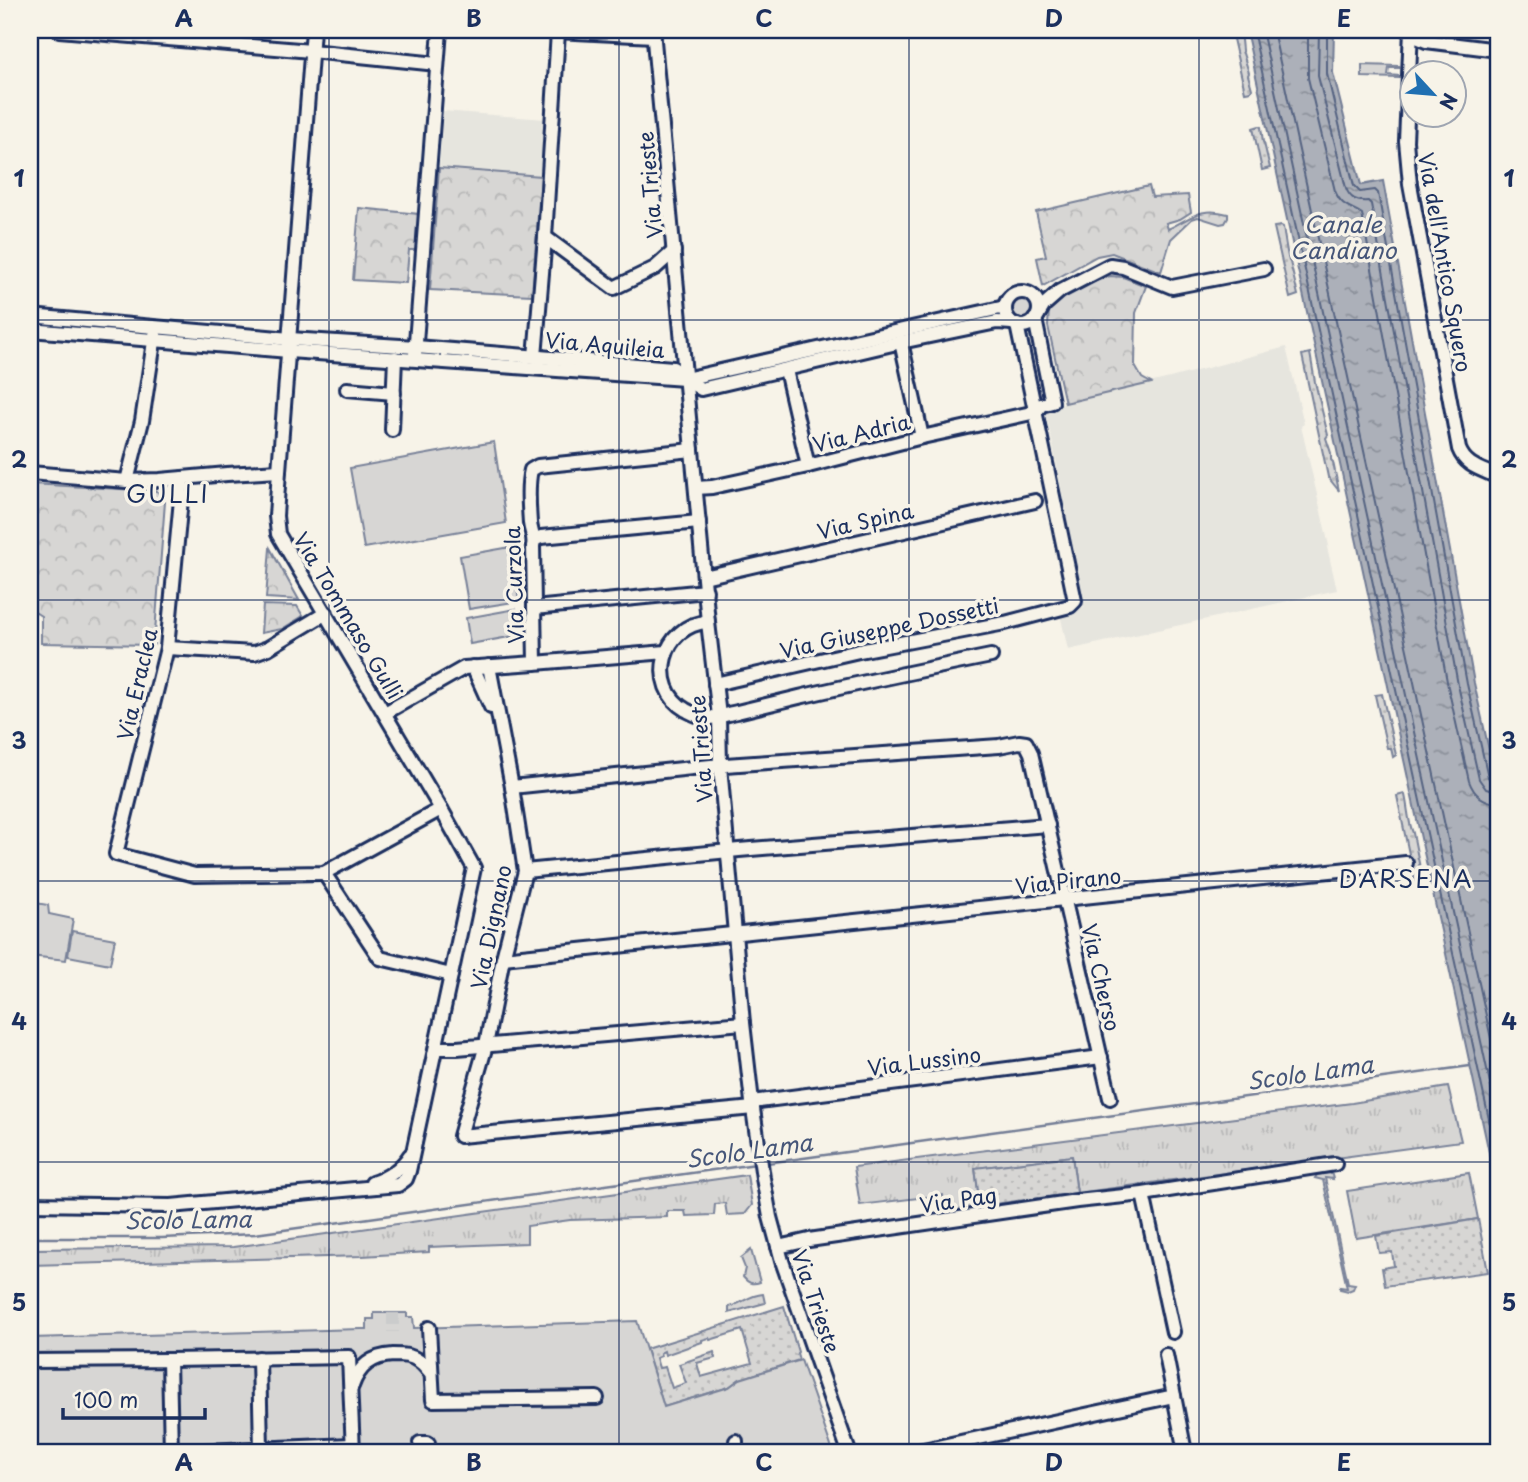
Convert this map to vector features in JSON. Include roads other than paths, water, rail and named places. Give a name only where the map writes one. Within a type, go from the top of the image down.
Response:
[{"type":"street","points":[[59,30],[437,64]]},
{"type":"street","name":"Via Tommaso Gulli","points":[[30,1204],[171,1206],[398,1185],[409,1171],[474,869],[441,808],[278,534],[276,516],[279,471],[313,30]]},
{"type":"street","points":[[415,353],[440,30]]},
{"type":"street","points":[[536,30],[653,33]]},
{"type":"street","points":[[1413,30],[1419,38],[1426,41],[1498,50]]},
{"type":"street","name":"Via dell'Antico Squero","points":[[1413,30],[1406,141],[1410,184],[1459,449],[1463,458],[1477,469],[1498,477]]},
{"type":"street","points":[[535,357],[558,32]]},
{"type":"street","name":"Via Trieste","points":[[653,33],[719,716],[720,766],[752,1105],[770,1217],[778,1247],[849,1452]]},
{"type":"street","points":[[545,237],[614,288],[655,268],[674,251]]},
{"type":"street","points":[[685,379],[701,389],[997,322],[1027,325],[1044,304],[1060,291],[1110,265],[1123,267],[1172,287],[1264,269]]},
{"type":"street","points":[[1036,412],[1014,324],[1006,316],[1005,307],[1010,296],[1015,293],[1040,296],[1060,291]]},
{"type":"street","points":[[1032,296],[1038,304],[1036,317],[1052,402],[1041,405],[1036,412]]},
{"type":"street","points":[[685,379],[1005,307]]},
{"type":"street","name":"Via Aquileia","points":[[30,316],[155,334]]},
{"type":"street","name":"Via Aquileia","points":[[30,330],[155,334],[415,353],[535,357],[673,368],[685,379]]},
{"type":"street","points":[[127,481],[142,421],[155,334]]},
{"type":"street","points":[[901,342],[922,437]]},
{"type":"street","name":"Via Aquileia","points":[[289,345],[395,358],[415,353],[685,379]]},
{"type":"street","points":[[392,430],[395,358]]},
{"type":"street","points":[[786,370],[808,466]]},
{"type":"street","points":[[347,390],[394,393]]},
{"type":"street","name":"Via Adria","points":[[696,488],[712,487],[808,466],[1036,412]]},
{"type":"street","name":"Via Giuseppe Dossetti","points":[[715,684],[859,651],[1005,623],[1070,606],[1075,601],[1036,412]]},
{"type":"street","name":"Via Curzola","points":[[385,713],[464,668],[538,663],[534,608],[534,540],[530,524],[531,470],[538,466],[692,450]]},
{"type":"street","points":[[30,473],[127,481],[279,471]]},
{"type":"street","name":"Via Eraclea","points":[[183,478],[167,648],[116,855],[195,875],[324,873]]},
{"type":"street","name":"Via Spina","points":[[534,608],[705,584],[1035,501]]},
{"type":"street","points":[[534,540],[541,537],[699,522]]},
{"type":"street","points":[[167,648],[254,653],[268,648],[326,613]]},
{"type":"street","points":[[708,622],[695,623],[677,634],[666,652],[663,664],[664,682],[672,699],[679,706],[704,718],[991,656]]},
{"type":"street","points":[[538,663],[666,652]]},
{"type":"street","name":"Via Dignano","points":[[460,1136],[526,872],[489,666]]},
{"type":"street","name":"Via Dignano","points":[[473,667],[499,724]]},
{"type":"street","name":"Via Cherso","points":[[720,766],[1026,743],[1031,753],[1110,1098]]},
{"type":"street","points":[[512,787],[720,766]]},
{"type":"street","points":[[441,808],[324,873],[380,958],[451,975]]},
{"type":"street","points":[[526,872],[728,851],[1048,825]]},
{"type":"street","name":"Via Pirano","points":[[503,958],[1406,863]]},
{"type":"street","points":[[436,1048],[743,1023]]},
{"type":"street","points":[[439,1034],[455,1044],[483,1045]]},
{"type":"street","name":"Via Lussino","points":[[460,1136],[752,1105],[1101,1057]]},
{"type":"street","name":"Via Pag","points":[[778,1247],[834,1236],[1143,1194],[1335,1164]]},
{"type":"street","points":[[1143,1194],[1173,1332]]},
{"type":"street","points":[[429,1328],[433,1400],[597,1398]]},
{"type":"street","points":[[351,1390],[362,1367],[379,1356],[393,1354],[411,1357],[422,1362],[431,1374]]},
{"type":"street","points":[[1166,1355],[1185,1452]]},
{"type":"street","points":[[30,1361],[349,1357],[353,1449],[179,1452]]},
{"type":"street","points":[[259,1358],[261,1449]]},
{"type":"street","points":[[169,1360],[171,1452]]},
{"type":"street","points":[[914,1452],[1174,1396]]},
{"type":"water","name":"Canale Candiano","points":[[1246,30],[1334,30],[1333,73],[1361,185],[1383,181],[1474,683],[1498,790],[1498,1194]]},
{"type":"waterway","name":"Scolo Lama","points":[[767,1163],[1470,1066]]},
{"type":"waterway","name":"Scolo Lama","points":[[30,1238],[162,1238],[255,1234],[756,1164]]},
{"type":"tunnel","points":[[393,1313],[393,1332]]},
{"type":"district","name":"GULLI","points":[[168,493]]},
{"type":"district","name":"DARSENA","points":[[1406,878]]}]
